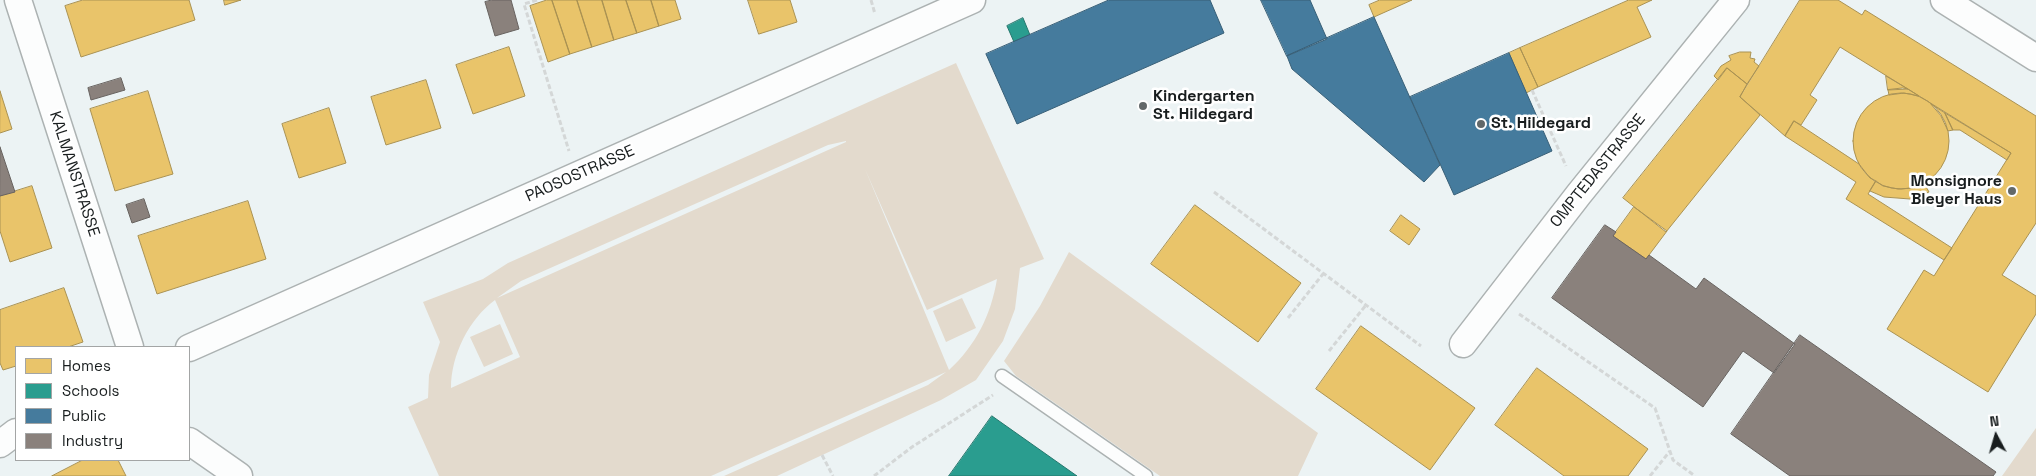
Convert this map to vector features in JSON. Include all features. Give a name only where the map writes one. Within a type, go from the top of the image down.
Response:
[{"type":"street","name":"KALMANSTRASSE","points":[[18,0],[130,346]]},
{"type":"street","name":"PAOSOSTRASSE","points":[[190,348],[972,0]]},
{"type":"street","name":"OMPTEDASTRASSE","points":[[1463,344],[1497,298],[1736,0]]},
{"type":"street","points":[[1944,0],[2036,58]]},
{"type":"street","points":[[0,444],[15,433]]},
{"type":"street","points":[[190,442],[239,476]]},
{"type":"lane","points":[[1007,380],[1146,476]]},
{"type":"path","points":[[537,0],[524,4],[569,151]]},
{"type":"path","points":[[1532,90],[1567,168]]},
{"type":"path","points":[[1214,192],[1421,346]]},
{"type":"path","points":[[1288,318],[1324,274]]},
{"type":"path","points":[[1497,298],[1655,408],[1673,460],[1695,476]]},
{"type":"path","points":[[1329,351],[1366,305]]},
{"type":"path","points":[[874,476],[912,446],[1007,380]]},
{"type":"path","points":[[1650,476],[1670,450]]},
{"type":"path","points":[[822,455],[833,476]]},
{"type":"shaded area","points":[[956,63],[1044,259],[1020,268],[1015,309],[1003,341],[976,380],[941,400],[777,476],[724,476],[928,385],[946,372],[711,476],[439,476],[408,407],[428,398],[429,375],[440,342],[423,302],[483,279],[508,263]],"holes":[[[846,142],[497,298],[521,281],[828,145]],[[865,169],[927,310],[997,279],[991,305],[981,329],[967,350],[949,370]],[[495,300],[520,357],[451,388],[454,363],[463,339],[477,317]]]},
{"type":"shaded area","points":[[1069,252],[1318,433],[1298,476],[1160,476],[1016,376],[1004,361],[1040,306]]},
{"type":"shaded area","points":[[962,298],[976,328],[946,342],[933,311]]},
{"type":"shaded area","points":[[500,324],[513,354],[484,367],[470,337]]},
{"type":"shaded area","points":[[2036,428],[2036,476],[2002,476]]},
{"type":"building: Homes","points":[[83,0],[189,0],[195,20],[81,57],[65,6]]},
{"type":"building: Homes","points":[[224,0],[241,0],[225,5]]},
{"type":"building: Homes","points":[[552,0],[570,54],[548,62],[530,6]]},
{"type":"building: Homes","points":[[552,0],[577,0],[592,47],[570,54]]},
{"type":"building: Homes","points":[[577,0],[602,0],[614,40],[592,47]]},
{"type":"building: Homes","points":[[602,0],[626,0],[637,33],[614,40]]},
{"type":"building: Homes","points":[[626,0],[651,0],[659,26],[637,33]]},
{"type":"building: Homes","points":[[651,0],[675,0],[681,19],[659,26]]},
{"type":"building: Homes","points":[[748,0],[790,0],[797,22],[759,34]]},
{"type":"building: Homes","points":[[1380,0],[1412,0],[1374,17],[1369,5]]},
{"type":"building: Homes","points":[[1629,0],[1652,0],[1637,7],[1651,37],[1538,87],[1520,48]]},
{"type":"building: Homes","name":"Monsignore Bleyer Haus","points":[[1800,0],[1838,0],[1862,15],[1865,10],[2036,116],[2036,223],[2002,275],[2036,296],[2036,314],[1988,392],[1887,329],[1924,270],[1934,276],[2011,153],[1840,47],[1810,95],[1817,100],[1801,125],[1794,121],[1785,136],[1740,97]]},
{"type":"building: Homes","points":[[509,47],[525,96],[473,114],[456,65]]},
{"type":"building: Homes","points":[[1520,48],[1538,87],[1526,93],[1509,53]]},
{"type":"building: Homes","points":[[1740,52],[1751,52],[1750,58],[1755,59],[1754,62],[1759,66],[1747,84],[1727,68],[1718,80],[1714,76],[1721,66],[1731,60],[1729,56]]},
{"type":"building: Homes","points":[[1727,68],[1747,84],[1740,97],[1760,115],[1666,232],[1623,198]]},
{"type":"building: Homes","points":[[1886,76],[1908,89],[1888,90]]},
{"type":"building: Homes","points":[[426,80],[441,128],[386,145],[371,97]]},
{"type":"building: Homes","points":[[1903,88],[1919,96],[1904,93],[1889,95],[1888,90]]},
{"type":"building: Homes","points":[[0,91],[12,129],[0,133]]},
{"type":"building: Homes","points":[[148,91],[173,174],[115,191],[90,109]]},
{"type":"building: Homes","points":[[1901,93],[1919,97],[1935,107],[1945,123],[1949,141],[1945,159],[1935,175],[1919,185],[1901,189],[1883,185],[1867,175],[1857,159],[1853,141],[1857,123],[1867,107],[1883,97]]},
{"type":"building: Homes","points":[[1931,104],[1945,113],[1953,130],[1948,131],[1941,116]]},
{"type":"building: Homes","points":[[329,108],[346,163],[299,178],[282,124]]},
{"type":"building: Homes","points":[[1945,113],[2011,153],[2007,160],[1960,130],[1953,130]]},
{"type":"building: Homes","points":[[1794,121],[1859,164],[1870,178],[1876,181],[1868,194],[1952,248],[1944,260],[1846,199],[1856,182],[1785,136]]},
{"type":"building: Homes","points":[[1876,181],[1883,186],[1898,189],[1913,188],[1924,183],[1929,192],[1910,199],[1884,197],[1870,191]]},
{"type":"building: Homes","points":[[32,186],[52,248],[10,262],[0,231],[0,196]]},
{"type":"building: Homes","points":[[248,201],[266,259],[157,294],[138,236]]},
{"type":"building: Homes","points":[[1195,205],[1301,283],[1258,342],[1151,264]]},
{"type":"building: Homes","points":[[1634,207],[1667,231],[1646,259],[1613,236]]},
{"type":"building: Homes","points":[[1401,215],[1420,229],[1409,245],[1390,231]]},
{"type":"building: Homes","points":[[64,288],[83,342],[71,346],[15,346],[15,366],[3,370],[0,363],[0,310]]},
{"type":"building: Homes","points":[[1361,326],[1475,408],[1430,470],[1316,389]]},
{"type":"building: Homes","points":[[1537,368],[1648,449],[1628,476],[1564,476],[1495,425]]},
{"type":"building: Homes","points":[[81,461],[118,461],[126,476],[52,476]]},
{"type":"building: Schools","points":[[1023,18],[1030,35],[1014,42],[1007,26]]},
{"type":"building: Schools","points":[[992,416],[1077,476],[949,476]]},
{"type":"building: Public","points":[[1109,0],[1210,0],[1224,33],[1017,124],[986,54]]},
{"type":"building: Public","points":[[1261,0],[1310,0],[1327,39],[1287,56]]},
{"type":"building: Public","points":[[1374,17],[1440,165],[1424,182],[1292,69],[1287,56]]},
{"type":"building: Public","name":"St. Hildegard","points":[[1509,53],[1552,151],[1454,195],[1410,97]]},
{"type":"building: Industry","points":[[511,0],[519,29],[495,36],[485,2]]},
{"type":"building: Industry","points":[[121,78],[125,90],[91,100],[88,88]]},
{"type":"building: Industry","points":[[0,147],[15,192],[0,196]]},
{"type":"building: Industry","points":[[144,199],[150,217],[132,223],[126,205]]},
{"type":"building: Industry","points":[[1605,225],[1616,232],[1613,236],[1646,259],[1649,255],[1696,289],[1704,278],[1795,344],[1774,373],[1743,351],[1703,407],[1552,298]]},
{"type":"building: Industry","points":[[1800,335],[1996,472],[1993,476],[1790,476],[1731,434]]},
{"type":"place","name":"Kindergarten St. Hildegard","points":[[1143,106]]},
{"type":"place","name":"St. Hildegard","points":[[1481,124]]},
{"type":"place","name":"Monsignore Bleyer Haus","points":[[2012,191]]}]
